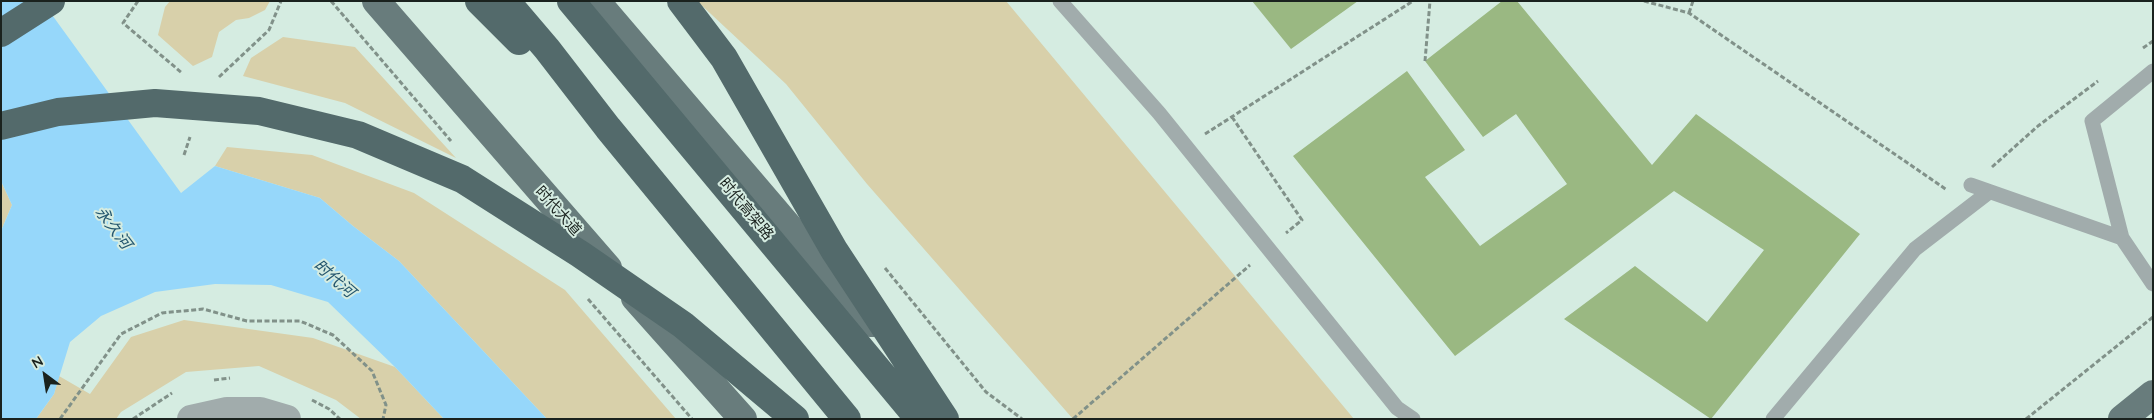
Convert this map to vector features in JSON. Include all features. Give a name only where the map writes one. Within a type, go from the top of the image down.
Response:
[{"type":"highway","points":[[1,33],[51,1]]},
{"type":"highway","points":[[479,1],[608,128]]},
{"type":"highway","points":[[506,1],[847,419]]},
{"type":"highway","name":"时代高架路","points":[[571,1],[919,419]]},
{"type":"highway","points":[[681,1],[724,58]]},
{"type":"highway","points":[[700,1],[724,58],[834,250],[946,419]]},
{"type":"highway","points":[[1,126],[58,112],[155,104],[260,111],[358,135],[462,179],[580,254],[683,325],[795,419]]},
{"type":"main road","name":"时代大道","points":[[376,1],[535,185],[743,419]]},
{"type":"main road","points":[[596,1],[953,419]]},
{"type":"main road","points":[[2122,419],[2153,394]]},
{"type":"street","points":[[191,419],[227,411],[260,411],[288,419]]},
{"type":"lane","points":[[1060,1],[1158,112],[1397,408],[1413,419]]},
{"type":"lane","points":[[2153,70],[2092,121],[2122,238],[2153,284]]},
{"type":"lane","points":[[1972,185],[2122,238]]},
{"type":"lane","points":[[1773,419],[1915,249],[1989,192]]},
{"type":"path","points":[[138,1],[123,23],[189,79]]},
{"type":"path","points":[[218,78],[269,30],[281,1]]},
{"type":"path","points":[[1186,147],[1413,1]]},
{"type":"path","points":[[1425,60],[1430,1]]},
{"type":"path","points":[[1644,1],[1689,13],[1957,197],[2038,126],[2099,81]]},
{"type":"path","points":[[1689,13],[1693,1]]},
{"type":"path","points":[[2138,52],[2153,41]]},
{"type":"path","points":[[1073,419],[1302,220],[1232,117]]},
{"type":"path","points":[[184,155],[193,128]]},
{"type":"path","points":[[60,419],[121,334],[162,313],[203,309],[247,320],[300,321],[333,335],[372,371],[386,405],[383,419]]},
{"type":"path","points":[[2026,419],[2153,317]]},
{"type":"shaded area","points":[[170,1],[270,1],[265,10],[249,18],[236,20],[219,32],[212,57],[193,66],[158,35],[165,7]]},
{"type":"shaded area","points":[[697,1],[1006,1],[1354,419],[1073,419],[867,184],[786,84]]},
{"type":"shaded area","points":[[283,37],[355,47],[456,158],[345,103],[243,76],[251,58]]},
{"type":"shaded area","points":[[227,147],[312,155],[414,193],[565,290],[676,419],[547,419],[399,261],[320,198],[215,166]]},
{"type":"shaded area","points":[[1,181],[12,205],[1,231]]},
{"type":"shaded area","points":[[184,320],[313,338],[395,367],[444,419],[361,419],[336,400],[259,366],[186,372],[121,412],[116,419],[36,419],[54,394],[59,376],[90,394],[131,337]]},
{"type":"water","points":[[1,1],[42,1],[181,193],[215,166],[320,198],[399,261],[547,419],[444,419],[395,367],[328,302],[271,285],[215,284],[155,292],[101,316],[70,342],[54,394],[36,419],[1,419],[1,231],[12,205],[1,181]]},
{"type":"building","points":[[1252,1],[1358,1],[1291,49]]},
{"type":"building","points":[[1502,1],[1517,1],[1652,165],[1696,114],[1860,234],[1711,419],[1564,319],[1635,266],[1707,322],[1764,250],[1674,191],[1455,356],[1293,156],[1407,71],[1465,150],[1425,177],[1480,246],[1567,184],[1516,114],[1483,137],[1425,61]]},
{"type":"water label","name":"永久河","points":[[113,228]]},
{"type":"water label","name":"时代河","points":[[334,279]]}]
